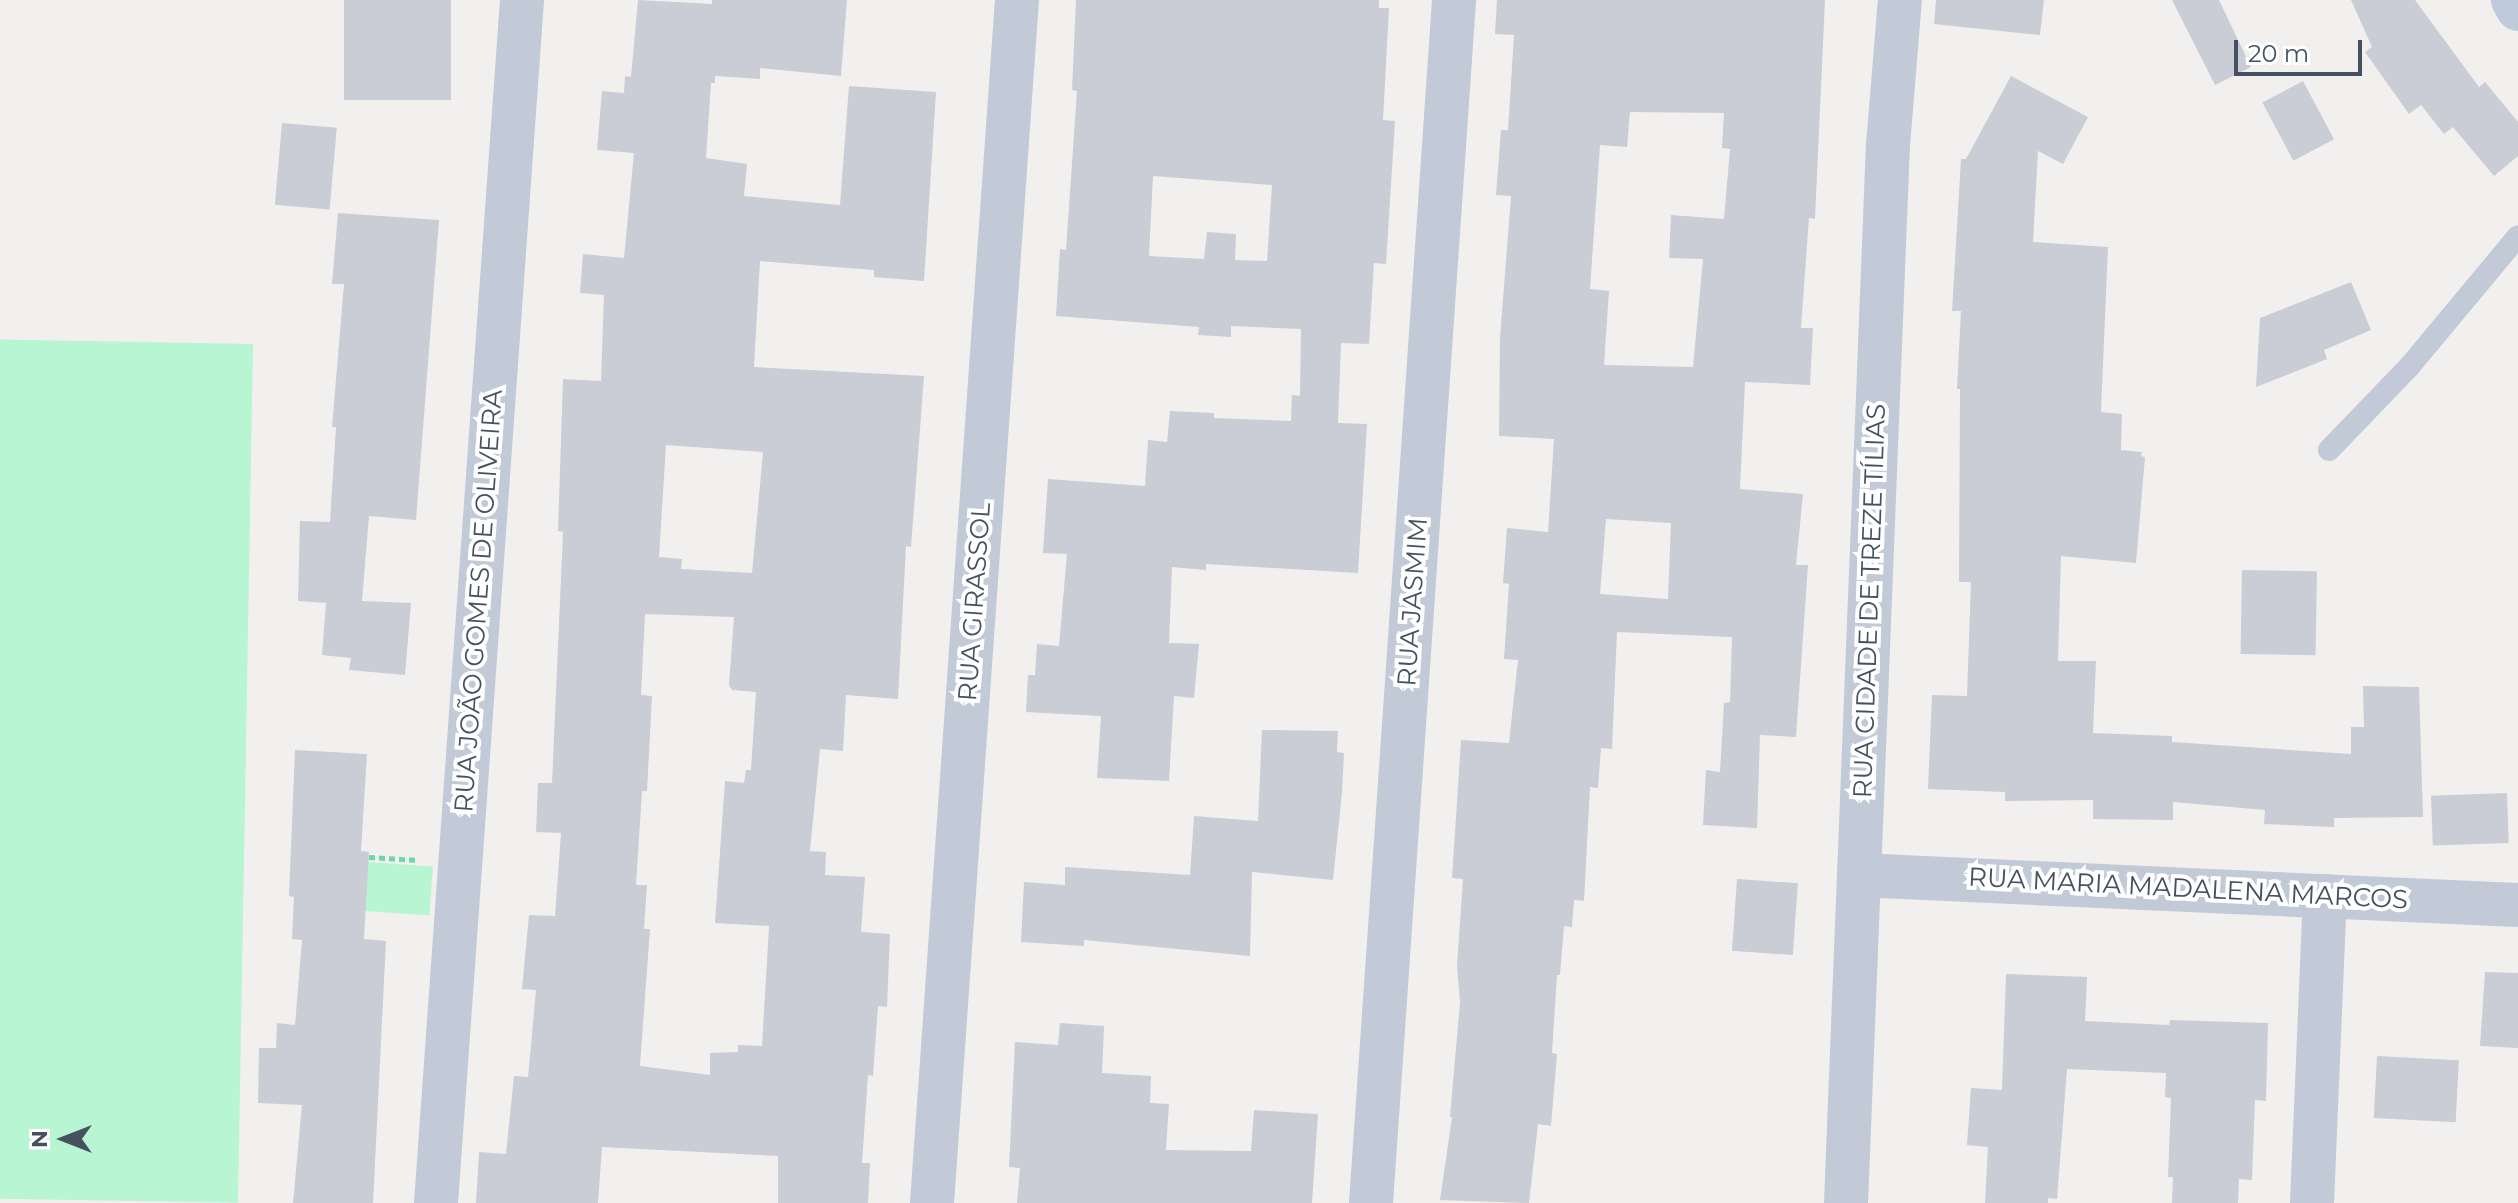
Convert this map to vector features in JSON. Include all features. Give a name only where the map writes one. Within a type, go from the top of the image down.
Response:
[{"type":"main road","points":[[2513,0],[2518,9]]},
{"type":"street","name":"RUA JOÃO GOMES DE OLIVEIRA","points":[[436,1203],[522,0]]},
{"type":"street","name":"RUA GIRASSOL","points":[[932,1203],[1017,0]]},
{"type":"street","name":"RUA JASMIM","points":[[1371,1203],[1454,0]]},
{"type":"street","name":"RUA CIDADE DE TREZE TÍLIAS","points":[[1846,1203],[1888,145],[1900,0]]},
{"type":"street","name":"RUA MARIA MADALENA MARCOS","points":[[1859,875],[2518,905]]},
{"type":"street","points":[[2312,1203],[2325,896]]},
{"type":"lane","points":[[2329,450],[2409,367],[2518,236]]},
{"type":"green space","points":[[0,340],[253,344],[238,1203],[0,1199]]},
{"type":"green space","points":[[368,862],[433,867],[429,915],[365,911]]},
{"type":"building","points":[[344,0],[451,0],[451,100],[344,100]]},
{"type":"building","points":[[638,0],[712,4],[712,0],[847,0],[841,76],[760,68],[760,79],[715,76],[715,83],[711,83],[706,158],[747,164],[744,196],[840,205],[849,86],[936,92],[924,281],[874,277],[874,270],[760,261],[754,367],[924,376],[911,547],[906,546],[898,699],[846,695],[843,751],[820,749],[810,851],[826,852],[825,875],[865,877],[861,932],[890,934],[887,1007],[878,1006],[873,1076],[868,1075],[862,1163],[870,1163],[868,1203],[778,1203],[778,1156],[602,1147],[598,1203],[476,1203],[479,1152],[506,1154],[514,1076],[528,1077],[536,990],[522,989],[529,915],[555,916],[561,833],[536,832],[538,783],[552,783],[563,532],[558,531],[563,379],[601,381],[604,295],[580,293],[583,254],[624,258],[634,153],[597,150],[602,91],[624,93],[625,76],[631,77]],"holes":[[[666,445],[763,452],[752,573],[681,569],[682,559],[659,557]],[[645,614],[734,617],[729,685],[732,690],[756,692],[751,770],[746,770],[744,783],[725,781],[715,923],[769,926],[762,1046],[738,1045],[738,1052],[710,1053],[710,1075],[640,1066],[650,929],[644,929],[647,885],[636,885],[642,791],[647,791],[652,696],[641,695]]]},
{"type":"building","points":[[1076,0],[1379,0],[1379,8],[1389,8],[1383,120],[1395,121],[1386,264],[1374,263],[1369,344],[1341,343],[1338,423],[1367,424],[1358,573],[1206,564],[1206,570],[1172,567],[1169,643],[1199,644],[1194,698],[1174,696],[1169,781],[1097,778],[1101,716],[1026,712],[1028,675],[1035,675],[1037,644],[1059,646],[1067,554],[1043,553],[1048,479],[1145,486],[1148,440],[1167,442],[1170,411],[1214,413],[1214,418],[1291,421],[1292,395],[1300,396],[1301,329],[1231,326],[1231,337],[1198,335],[1199,327],[1056,316],[1060,249],[1066,250],[1077,91],[1072,90]],"holes":[[[1153,176],[1272,185],[1267,261],[1235,260],[1236,234],[1207,232],[1204,259],[1149,256]]]},
{"type":"building","points":[[1497,0],[1825,0],[1815,219],[1809,218],[1801,328],[1813,328],[1810,385],[1745,382],[1740,489],[1803,494],[1796,565],[1808,565],[1796,737],[1760,735],[1757,828],[1703,825],[1706,770],[1720,772],[1724,703],[1730,702],[1732,637],[1617,632],[1612,749],[1601,748],[1598,788],[1590,787],[1584,901],[1574,900],[1572,927],[1564,926],[1560,975],[1557,975],[1552,1053],[1557,1054],[1551,1126],[1538,1124],[1529,1203],[1440,1200],[1452,1117],[1460,1002],[1457,966],[1463,879],[1452,878],[1461,740],[1509,743],[1518,660],[1504,659],[1509,584],[1503,583],[1507,528],[1548,532],[1554,439],[1499,436],[1500,338],[1511,196],[1496,195],[1501,130],[1508,130],[1514,35],[1495,34]],"holes":[[[1630,112],[1724,113],[1722,148],[1730,149],[1724,219],[1671,215],[1669,258],[1703,259],[1693,367],[1604,365],[1609,291],[1590,289],[1600,145],[1627,147]],[[1606,519],[1671,523],[1668,599],[1600,594]]]},
{"type":"building","points":[[1936,0],[2044,0],[2040,35],[1934,24]]},
{"type":"building","points":[[2172,0],[2219,0],[2251,67],[2215,85]]},
{"type":"building","points":[[2351,0],[2415,0],[2479,87],[2485,82],[2518,122],[2518,156],[2494,176],[2453,127],[2444,134],[2421,105],[2409,114],[2365,52],[2372,47]]},
{"type":"building","points":[[2011,76],[2088,117],[2063,164],[2038,151],[2033,242],[2108,247],[2101,412],[2122,414],[2121,450],[2142,452],[2141,456],[2145,457],[2136,563],[2061,556],[2058,661],[2096,661],[2093,733],[2172,736],[2172,742],[2351,754],[2351,727],[2364,727],[2363,686],[2419,687],[2423,817],[2334,818],[2334,827],[2264,824],[2265,810],[2173,802],[2173,820],[2093,819],[2093,800],[2005,801],[2005,792],[1928,789],[1932,695],[1967,696],[1971,582],[1959,582],[1960,389],[1957,389],[1961,311],[1952,311],[1961,159],[1966,159]]},
{"type":"building","points":[[2303,81],[2334,139],[2293,161],[2262,103]]},
{"type":"building","points":[[282,123],[337,128],[330,209],[275,205]]},
{"type":"building","points":[[338,213],[439,220],[416,520],[369,516],[362,601],[411,603],[405,675],[349,670],[351,658],[322,655],[326,603],[298,601],[300,521],[330,522],[336,427],[332,427],[344,284],[332,284]]},
{"type":"building","points":[[2351,282],[2371,330],[2324,350],[2327,359],[2256,387],[2260,318]]},
{"type":"building","points":[[2242,570],[2317,571],[2316,655],[2241,654]]},
{"type":"building","points":[[1262,730],[1338,731],[1337,752],[1344,753],[1342,793],[1333,880],[1252,872],[1250,956],[1084,940],[1084,946],[1021,942],[1024,882],[1065,885],[1065,867],[1190,875],[1194,816],[1258,821]]},
{"type":"building","points":[[295,750],[367,754],[361,851],[369,852],[364,939],[386,941],[373,1203],[293,1203],[302,1105],[258,1103],[259,1048],[276,1048],[277,1023],[295,1025],[302,940],[292,939],[294,897],[289,896]]},
{"type":"building","points":[[2507,793],[2509,843],[2433,846],[2431,796]]},
{"type":"building","points":[[1737,879],[1798,883],[1793,955],[1732,951]]},
{"type":"building","points":[[2485,972],[2518,973],[2518,1048],[2480,1046]]},
{"type":"building","points":[[2006,974],[2087,977],[2085,1021],[2169,1025],[2170,1020],[2268,1023],[2266,1101],[2255,1100],[2252,1180],[2239,1179],[2238,1203],[2172,1203],[2173,1177],[2168,1177],[2171,1098],[2165,1097],[2166,1073],[2067,1069],[2057,1199],[2048,1198],[2048,1203],[1985,1203],[1988,1147],[1967,1145],[1971,1088],[2002,1090]]},
{"type":"building","points":[[1060,1023],[1104,1026],[1102,1073],[1151,1076],[1150,1103],[1169,1104],[1166,1150],[1251,1151],[1254,1110],[1318,1114],[1312,1203],[1017,1203],[1020,1168],[1009,1167],[1015,1042],[1058,1045]]},
{"type":"building","points":[[2377,1056],[2459,1060],[2456,1122],[2374,1118]]}]
